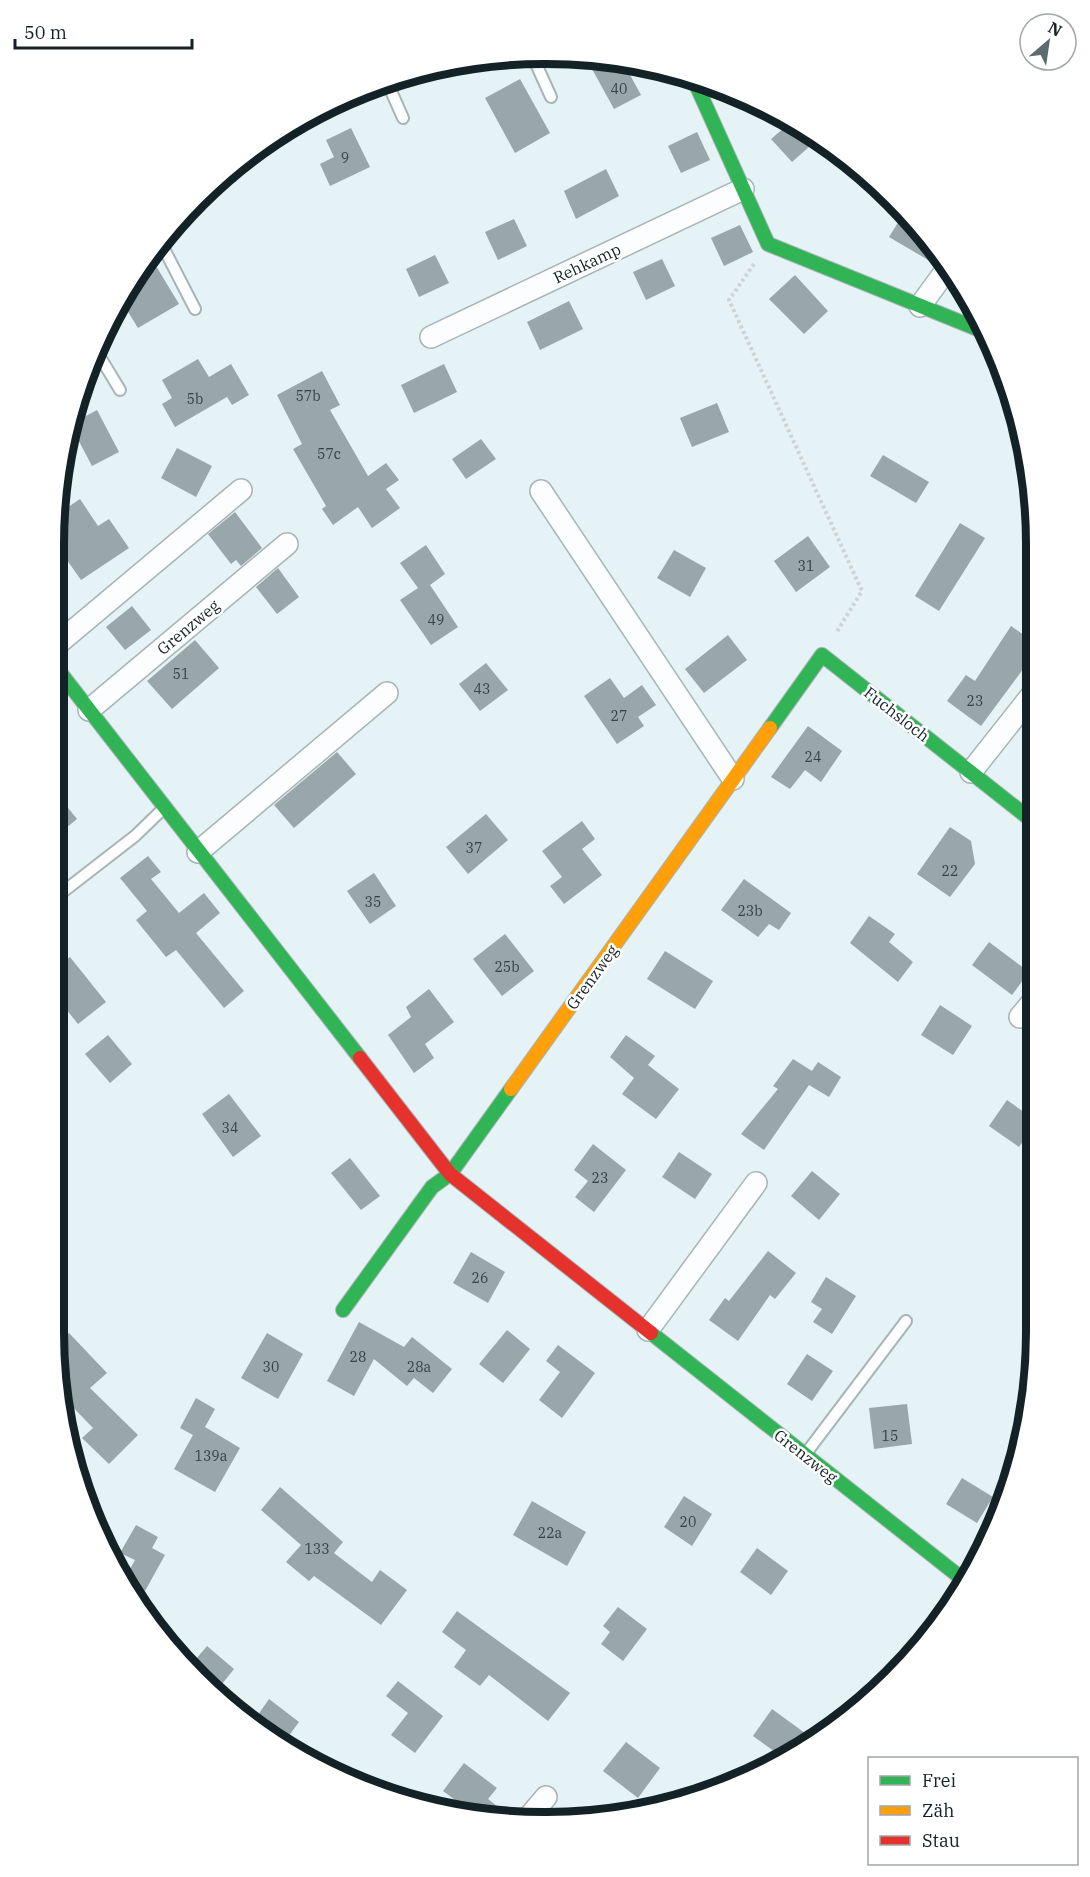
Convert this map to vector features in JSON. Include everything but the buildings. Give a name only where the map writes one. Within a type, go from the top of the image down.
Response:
[{"type":"street","points":[[698,90],[768,244],[973,327]]},
{"type":"street","name":"Rehkamp","points":[[431,337],[743,189]]},
{"type":"street","points":[[920,306],[943,275]]},
{"type":"street","points":[[64,638],[241,490]]},
{"type":"street","points":[[541,491],[733,779]]},
{"type":"street","name":"Grenzweg","points":[[89,710],[287,544]]},
{"type":"street","name":"Fuchsloch","points":[[822,655],[1026,815]]},
{"type":"street","name":"Grenzweg","points":[[343,1310],[432,1187],[450,1174],[822,655]]},
{"type":"street","name":"Grenzweg","points":[[64,678],[450,1174],[959,1576]]},
{"type":"street","points":[[198,852],[387,693]]},
{"type":"street","points":[[971,772],[1026,702]]},
{"type":"street","points":[[1020,1017],[1026,1010]]},
{"type":"street","points":[[648,1330],[756,1183]]},
{"type":"street","points":[[534,1812],[546,1797]]},
{"type":"lane","points":[[536,65],[551,97]]},
{"type":"lane","points":[[391,90],[403,118]]},
{"type":"lane","points":[[165,251],[195,309]]},
{"type":"lane","points":[[102,359],[120,390]]},
{"type":"lane","points":[[64,891],[135,837],[164,808]]},
{"type":"lane","points":[[805,1455],[906,1321]]},
{"type":"path","points":[[768,244],[729,300],[862,591],[822,655]]},
{"type":"traffic: fast","points":[[698,90],[768,244],[973,327]]},
{"type":"traffic: fast","points":[[770,728],[822,655],[1026,816]]},
{"type":"traffic: fast","points":[[64,678],[360,1058]]},
{"type":"traffic: fast","points":[[343,1310],[432,1187],[450,1174],[511,1089]]},
{"type":"traffic: fast","points":[[651,1333],[959,1576]]},
{"type":"traffic: slow","points":[[511,1089],[770,728]]},
{"type":"traffic: jam","points":[[360,1058],[450,1174],[651,1333]]}]
